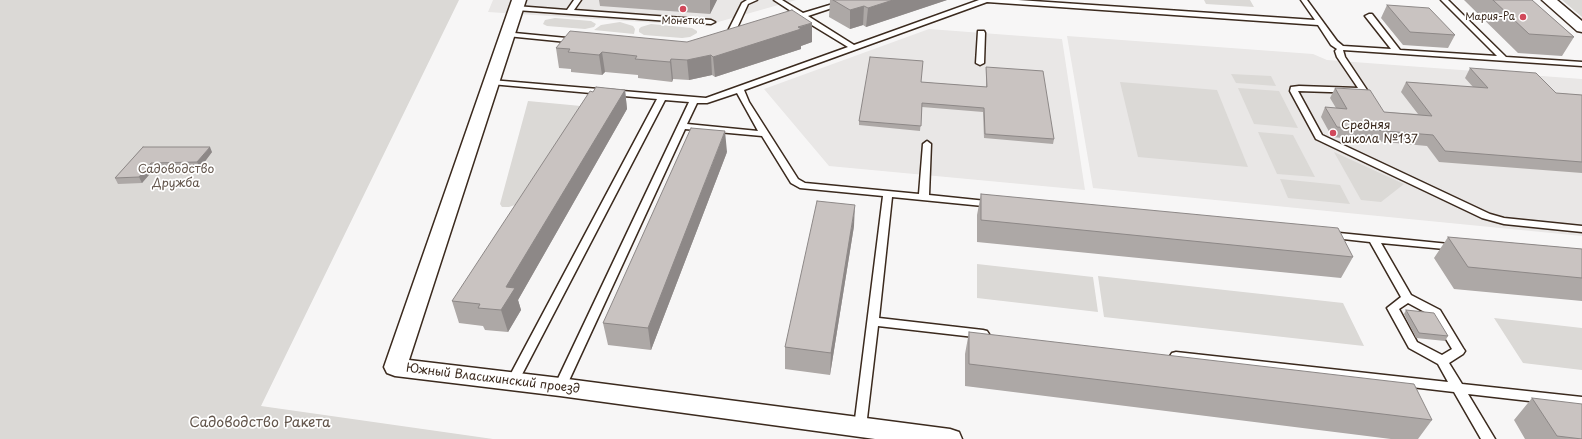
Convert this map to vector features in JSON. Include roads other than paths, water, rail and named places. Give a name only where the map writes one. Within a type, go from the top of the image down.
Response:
[{"type":"street","points":[[1548,0],[1582,28]]},
{"type":"street","name":"Южный Власихинский проезд","points":[[523,6],[507,34],[395,367],[560,387],[950,439]]},
{"type":"lane","points":[[523,6],[543,0]]},
{"type":"lane","points":[[569,12],[578,0]]},
{"type":"lane","points":[[728,39],[745,3],[754,0]]},
{"type":"lane","points":[[777,0],[854,48]]},
{"type":"lane","points":[[780,23],[853,0]]},
{"type":"lane","points":[[491,82],[707,101],[987,0],[1320,23]]},
{"type":"lane","points":[[1304,0],[1334,44],[1341,48],[1582,64]]},
{"type":"lane","points":[[1444,0],[1503,58]]},
{"type":"lane","points":[[523,6],[569,12],[710,22]]},
{"type":"lane","points":[[1369,16],[1397,51]]},
{"type":"lane","points":[[980,33],[980,63]]},
{"type":"lane","points":[[507,34],[586,41]]},
{"type":"lane","points":[[1341,48],[1340,51],[1342,57],[1363,90],[1361,92],[1299,88],[1294,89],[1319,137],[1486,216],[1504,221],[1582,229]]},
{"type":"lane","points":[[739,89],[794,181],[803,186],[1003,205]]},
{"type":"lane","points":[[513,381],[662,98]]},
{"type":"lane","points":[[560,387],[694,100]]},
{"type":"lane","points":[[682,126],[765,134]]},
{"type":"lane","points":[[924,198],[927,144]]},
{"type":"lane","points":[[860,427],[888,194]]},
{"type":"lane","points":[[1318,234],[1466,248]]},
{"type":"lane","points":[[1373,240],[1407,298],[1436,313],[1458,351],[1442,361]]},
{"type":"lane","points":[[1407,298],[1393,308],[1413,345],[1442,361],[1488,439]]},
{"type":"lane","points":[[872,321],[998,336]]},
{"type":"lane","points":[[1164,355],[1582,402]]},
{"type":"place","name":"Монетка","points":[[683,9]]},
{"type":"place","name":"Мария-Ра","points":[[1523,17]]},
{"type":"place","name":"Средняя школа №137","points":[[1333,133]]},
{"type":"park label","name":"Садоводство Дружба","points":[[176,177]]},
{"type":"park label","name":"Садоводство Ракета","points":[[260,423]]}]
